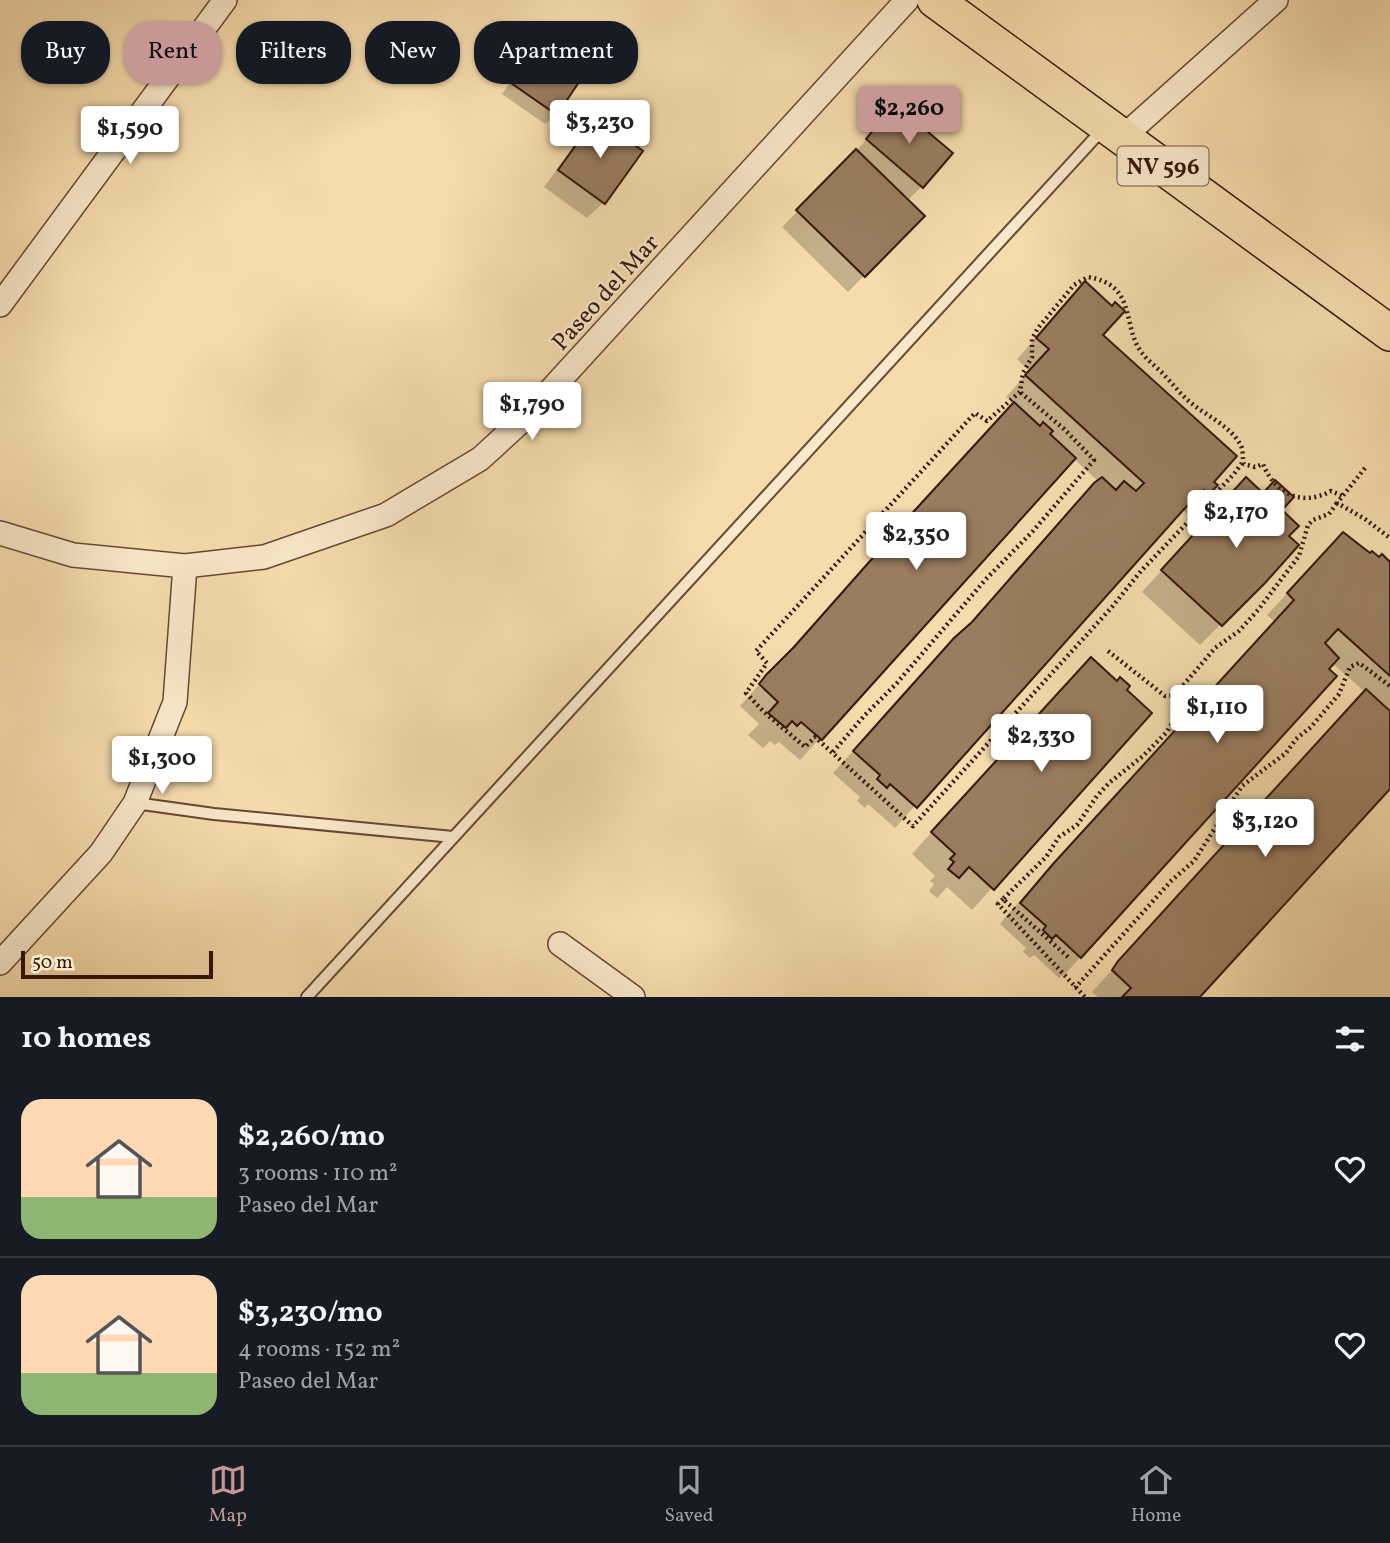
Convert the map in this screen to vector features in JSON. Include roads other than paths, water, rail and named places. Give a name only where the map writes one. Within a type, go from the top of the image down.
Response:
[{"type":"main road","name":"NV 596","points":[[935,0],[1390,333]]},
{"type":"street","points":[[0,305],[225,0]]},
{"type":"street","name":"Paseo del Mar","points":[[0,533],[73,555],[185,566],[264,557],[386,515],[480,458],[527,416],[907,0]]},
{"type":"street","points":[[1115,131],[1276,0]]},
{"type":"street","points":[[0,963],[101,853],[135,803],[175,702],[185,566]]},
{"type":"street","points":[[560,944],[633,997]]},
{"type":"lane","points":[[307,997],[453,837],[1115,131]]},
{"type":"lane","points":[[135,803],[214,814],[453,837]]}]
